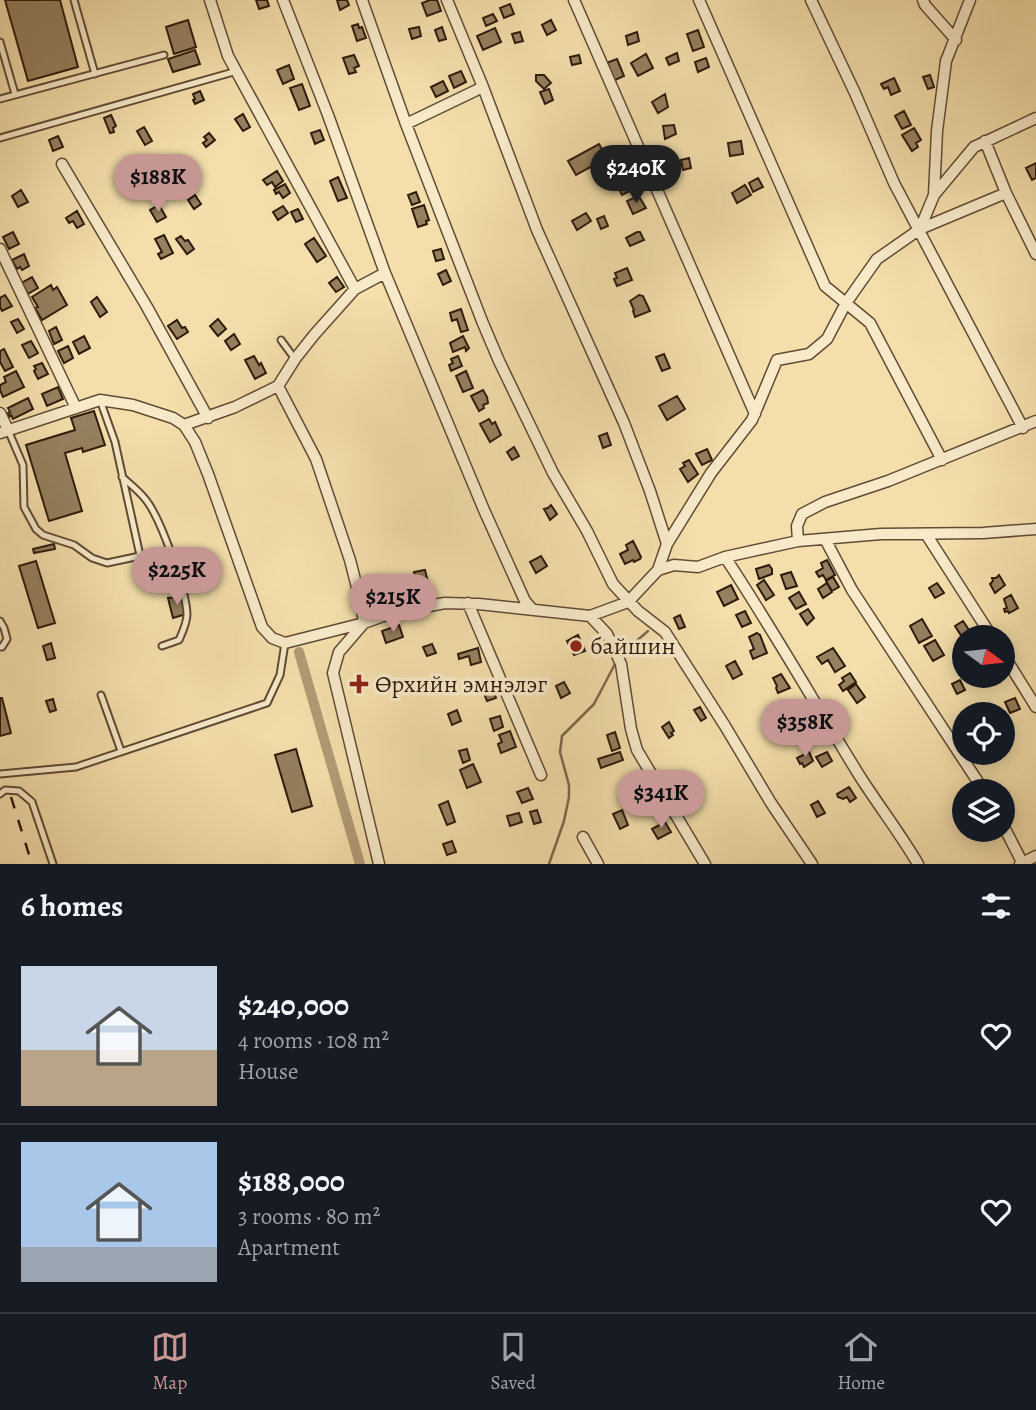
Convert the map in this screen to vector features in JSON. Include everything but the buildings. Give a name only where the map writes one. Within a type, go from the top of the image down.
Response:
[{"type":"street","points":[[211,0],[228,56],[355,289]]},
{"type":"street","points":[[283,0],[385,273],[484,510],[525,601],[533,610]]},
{"type":"street","points":[[362,0],[406,124],[482,321],[553,473],[587,531],[613,584],[628,602],[665,632],[812,864]]},
{"type":"street","points":[[447,0],[537,230],[624,423],[667,544]]},
{"type":"street","points":[[574,0],[755,414]]},
{"type":"street","points":[[699,0],[825,286],[870,323],[942,460]]},
{"type":"street","points":[[811,0],[856,93],[894,183],[1023,428]]},
{"type":"street","points":[[923,0],[956,40]]},
{"type":"street","points":[[934,195],[937,131],[946,61],[970,0]]},
{"type":"street","points":[[406,124],[483,87]]},
{"type":"street","points":[[920,229],[934,195],[974,147],[1036,118]]},
{"type":"street","points":[[985,141],[1006,193],[1036,254]]},
{"type":"street","points":[[62,164],[148,307],[208,418]]},
{"type":"street","points":[[0,413],[4,431],[100,400],[118,402],[173,418],[184,425],[195,442],[208,474],[262,626],[272,638],[285,643],[392,613],[445,603],[590,616],[628,602],[658,569],[667,544],[712,473],[752,420],[777,360],[809,354],[827,339],[846,303],[877,258],[920,229],[1006,193]]},
{"type":"street","points":[[0,248],[76,408]]},
{"type":"street","points":[[184,425],[235,407],[278,386],[314,335],[355,289],[385,273]]},
{"type":"street","points":[[278,386],[316,459],[350,560],[361,603],[364,623],[339,652],[333,673],[379,864]]},
{"type":"street","points":[[798,541],[797,526],[802,514],[825,502],[888,481],[1036,421]]},
{"type":"street","points":[[658,569],[674,565],[698,567],[725,557],[798,541],[881,534],[983,533],[1036,529]]},
{"type":"street","points":[[926,534],[984,625]]},
{"type":"street","points":[[825,539],[852,590],[976,779]]},
{"type":"street","points":[[725,557],[861,778],[918,864]]},
{"type":"street","points":[[468,603],[541,775]]},
{"type":"street","points":[[590,616],[607,634],[621,664],[637,750],[705,864]]},
{"type":"street","points":[[1015,673],[1036,707]]},
{"type":"street","points":[[583,837],[598,864]]},
{"type":"street","points":[[1011,842],[1021,864],[1036,856]]},
{"type":"lane","points":[[75,0],[95,74]]},
{"type":"lane","points":[[0,42],[15,94]]},
{"type":"lane","points":[[0,99],[164,55]]},
{"type":"lane","points":[[0,138],[237,71]]},
{"type":"lane","points":[[281,340],[295,359]]},
{"type":"lane","points":[[100,400],[115,442],[140,556],[148,576],[160,586]]},
{"type":"lane","points":[[4,431],[23,465],[24,507],[36,529],[43,535],[74,545],[92,558],[107,563],[140,556]]},
{"type":"lane","points":[[122,477],[147,500],[163,533],[184,598],[186,626],[179,640],[162,646]]},
{"type":"lane","points":[[0,621],[7,639],[0,647]]},
{"type":"lane","points":[[0,775],[76,767],[267,703],[280,675],[285,643]]},
{"type":"lane","points":[[101,695],[121,751]]},
{"type":"lane","points":[[0,794],[5,790],[19,791],[32,802],[53,864]]},
{"type":"waterway","points":[[619,656],[648,631]]},
{"type":"waterway","points":[[299,652],[360,864]]},
{"type":"waterway","points":[[549,864],[569,797],[569,785],[560,752],[562,736],[594,704],[616,662]]},
{"type":"railway","points":[[11,797],[32,864]]},
{"type":"place","name":"байшин","points":[[576,646]]},
{"type":"place","name":"Өрхийн эмнэлэг","points":[[359,684]]}]
